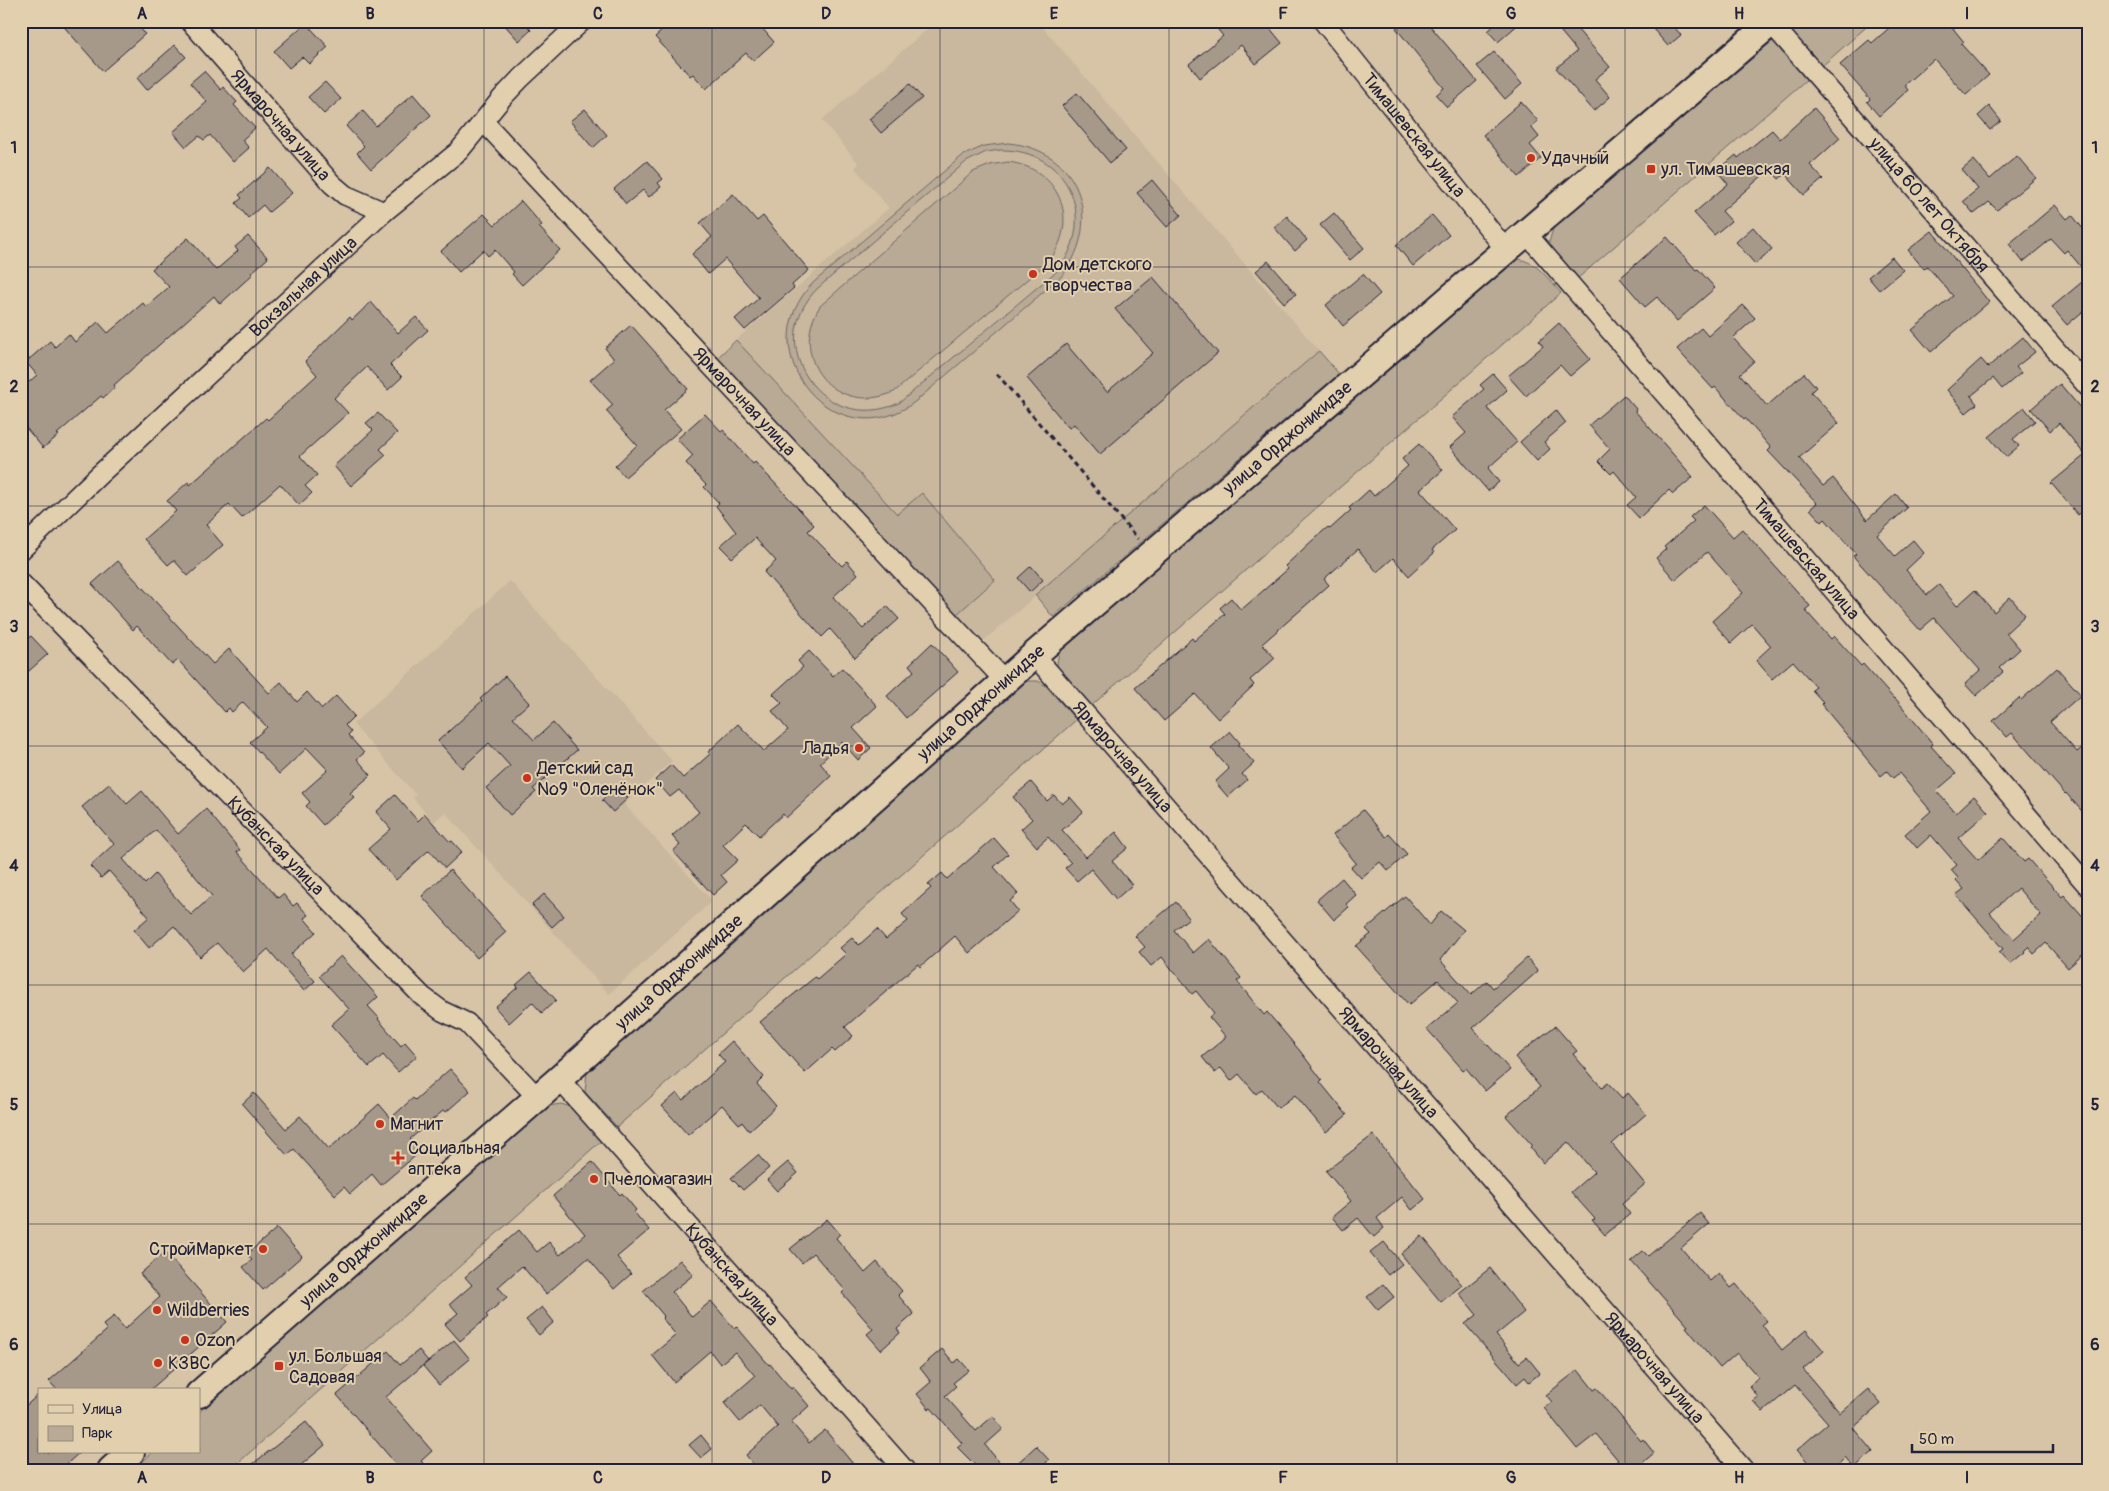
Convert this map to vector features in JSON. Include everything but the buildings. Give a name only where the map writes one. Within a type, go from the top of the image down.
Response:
[{"type":"main road","name":"улица Орджоникидзе","points":[[200,1393],[538,1098],[1034,655],[1772,22]]},
{"type":"main road","points":[[111,1470],[130,1454]]},
{"type":"street","name":"Ярмарочная улица","points":[[190,21],[332,184],[345,195],[384,212]]},
{"type":"street","name":"Вокзальная улица","points":[[21,550],[99,475],[384,212],[459,151],[520,78],[582,21]]},
{"type":"street","name":"Тимашевская улица","points":[[1323,21],[1506,250]]},
{"type":"street","name":"улица 60 лет Октября","points":[[1772,22],[2088,387]]},
{"type":"street","name":"Ярмарочная улица","points":[[484,122],[1005,681]]},
{"type":"street","name":"Тимашевская улица","points":[[1526,233],[2088,886]]},
{"type":"street","name":"Кубанская улица","points":[[21,583],[422,996],[442,1011],[466,1023],[538,1098]]},
{"type":"street","name":"Ярмарочная улица","points":[[1034,655],[1744,1470]]},
{"type":"street","name":"Кубанская улица","points":[[559,1079],[905,1470]]},
{"type":"path","points":[[997,374],[1151,554]]},
{"type":"shaded area","name":"Дом детского творчества","points":[[937,21],[1037,21],[1319,351],[981,643],[956,615],[995,580],[922,493],[897,514],[736,340],[889,208],[855,168],[859,164],[822,120]]},
{"type":"shaded area","name":"Детский сад №9 \"Оленёнок\"","points":[[510,581],[672,761],[624,804],[712,901],[609,994],[445,812],[434,822],[413,798],[416,795],[353,724]]},
{"type":"green space","points":[[1795,21],[1873,21],[1822,66],[1794,35],[1792,30]]},
{"type":"green space","points":[[1767,41],[1776,42],[1807,79],[1577,279],[1551,249],[1549,242],[1555,222]]},
{"type":"green space","points":[[1008,143],[1032,148],[1052,158],[1067,173],[1078,191],[1082,211],[1082,232],[1075,254],[1063,275],[916,401],[886,416],[857,418],[831,409],[809,391],[795,367],[789,339],[795,310],[814,282],[962,156],[984,146]],"holes":[[[1001,150],[1024,153],[1044,161],[1059,174],[1070,190],[1075,209],[1076,229],[1070,250],[1058,270],[899,403],[872,410],[846,407],[825,396],[808,379],[798,358],[796,334],[802,310],[819,287],[966,162],[986,152]]]},
{"type":"green space","points":[[1008,162],[1026,166],[1040,174],[1052,185],[1060,198],[1064,213],[1063,229],[1059,245],[1049,261],[894,392],[873,398],[853,397],[836,390],[823,378],[814,363],[809,345],[811,326],[820,306],[973,172],[990,165]]},
{"type":"green space","points":[[1516,259],[1523,260],[1536,267],[1561,293],[1090,707],[1058,670],[1059,652],[1505,264]]},
{"type":"green space","points":[[736,340],[897,514],[922,493],[995,580],[956,615],[716,359]]},
{"type":"green space","points":[[1319,351],[1339,374],[1053,617],[1035,595]]},
{"type":"green space","points":[[1024,681],[1038,681],[1046,686],[1076,720],[617,1127],[585,1092],[587,1071]]},
{"type":"green space","points":[[561,1104],[571,1107],[601,1141],[230,1470],[133,1470],[151,1454],[200,1454],[200,1411],[547,1106]]},
{"type":"place","name":"Удачный","points":[[1531,158]]},
{"type":"place","name":"ул. Тимашевская","points":[[1651,169]]},
{"type":"place","name":"Дом детского творчества","points":[[1033,274]]},
{"type":"place","name":"Ладья","points":[[859,748]]},
{"type":"place","name":"Детский сад №9 \"Оленёнок\"","points":[[527,778]]},
{"type":"place","name":"Магнит","points":[[380,1124]]},
{"type":"place","name":"Социальная аптека","points":[[398,1158]]},
{"type":"place","name":"Пчеломагазин","points":[[594,1179]]},
{"type":"place","name":"СтройМаркет","points":[[263,1249]]},
{"type":"place","name":"Wildberries","points":[[157,1310]]},
{"type":"place","name":"Ozon","points":[[185,1340]]},
{"type":"place","name":"КЗВС","points":[[158,1363]]},
{"type":"place","name":"ул. Большая Садовая","points":[[279,1366]]}]
